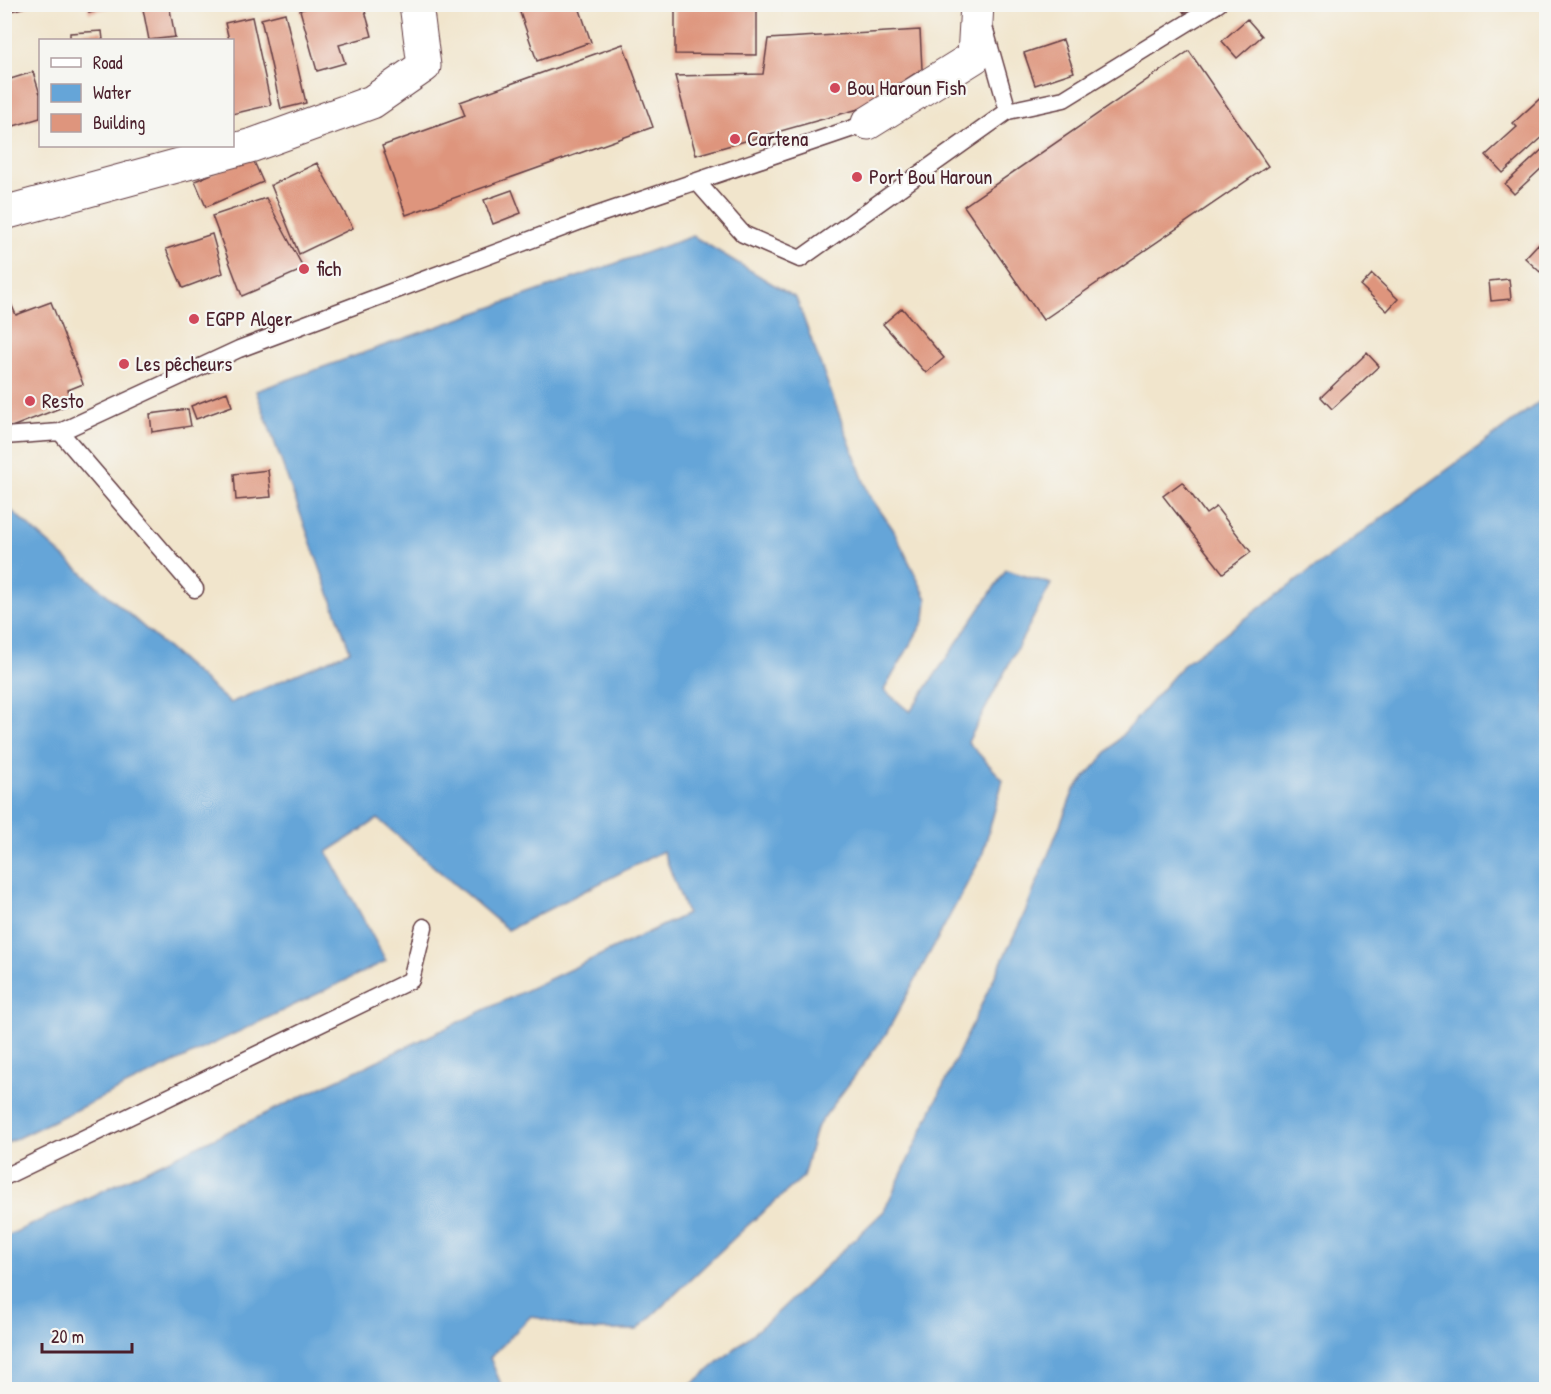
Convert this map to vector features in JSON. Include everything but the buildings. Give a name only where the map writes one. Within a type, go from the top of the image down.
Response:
[{"type":"street","points":[[4,213],[253,145],[372,102],[424,66],[416,4]]},
{"type":"street","points":[[868,123],[974,57],[978,4]]},
{"type":"lane","points":[[978,4],[1008,111]]},
{"type":"lane","points":[[698,183],[743,234],[800,259],[1008,111],[1064,99],[1218,4]]},
{"type":"lane","points":[[4,436],[60,432],[239,349],[594,216],[698,183],[868,123]]},
{"type":"lane","points":[[60,432],[195,588]]},
{"type":"lane","points":[[4,1177],[411,980],[424,927]]},
{"type":"water","points":[[693,236],[796,298],[869,495],[893,529],[927,599],[925,619],[884,690],[910,712],[1006,570],[1051,584],[968,742],[1003,780],[982,856],[886,1034],[816,1128],[803,1177],[747,1226],[637,1330],[584,1330],[531,1316],[490,1358],[503,1389],[5,1389],[5,1237],[687,914],[663,851],[508,930],[378,819],[327,852],[386,961],[5,1144],[5,505],[230,703],[350,651],[256,391]]},
{"type":"water","points":[[1546,397],[1546,1389],[686,1389],[774,1316],[884,1211],[1026,910],[1074,790],[1185,663]]},
{"type":"place","name":"Bou Haroun Fish","points":[[835,88]]},
{"type":"place","name":"Cartena","points":[[735,139]]},
{"type":"place","name":"Port Bou Haroun","points":[[857,177]]},
{"type":"place","name":"fich","points":[[304,269]]},
{"type":"place","name":"EGPP Alger","points":[[194,319]]},
{"type":"place","name":"Les pêcheurs","points":[[124,364]]},
{"type":"place","name":"Resto","points":[[30,401]]}]
